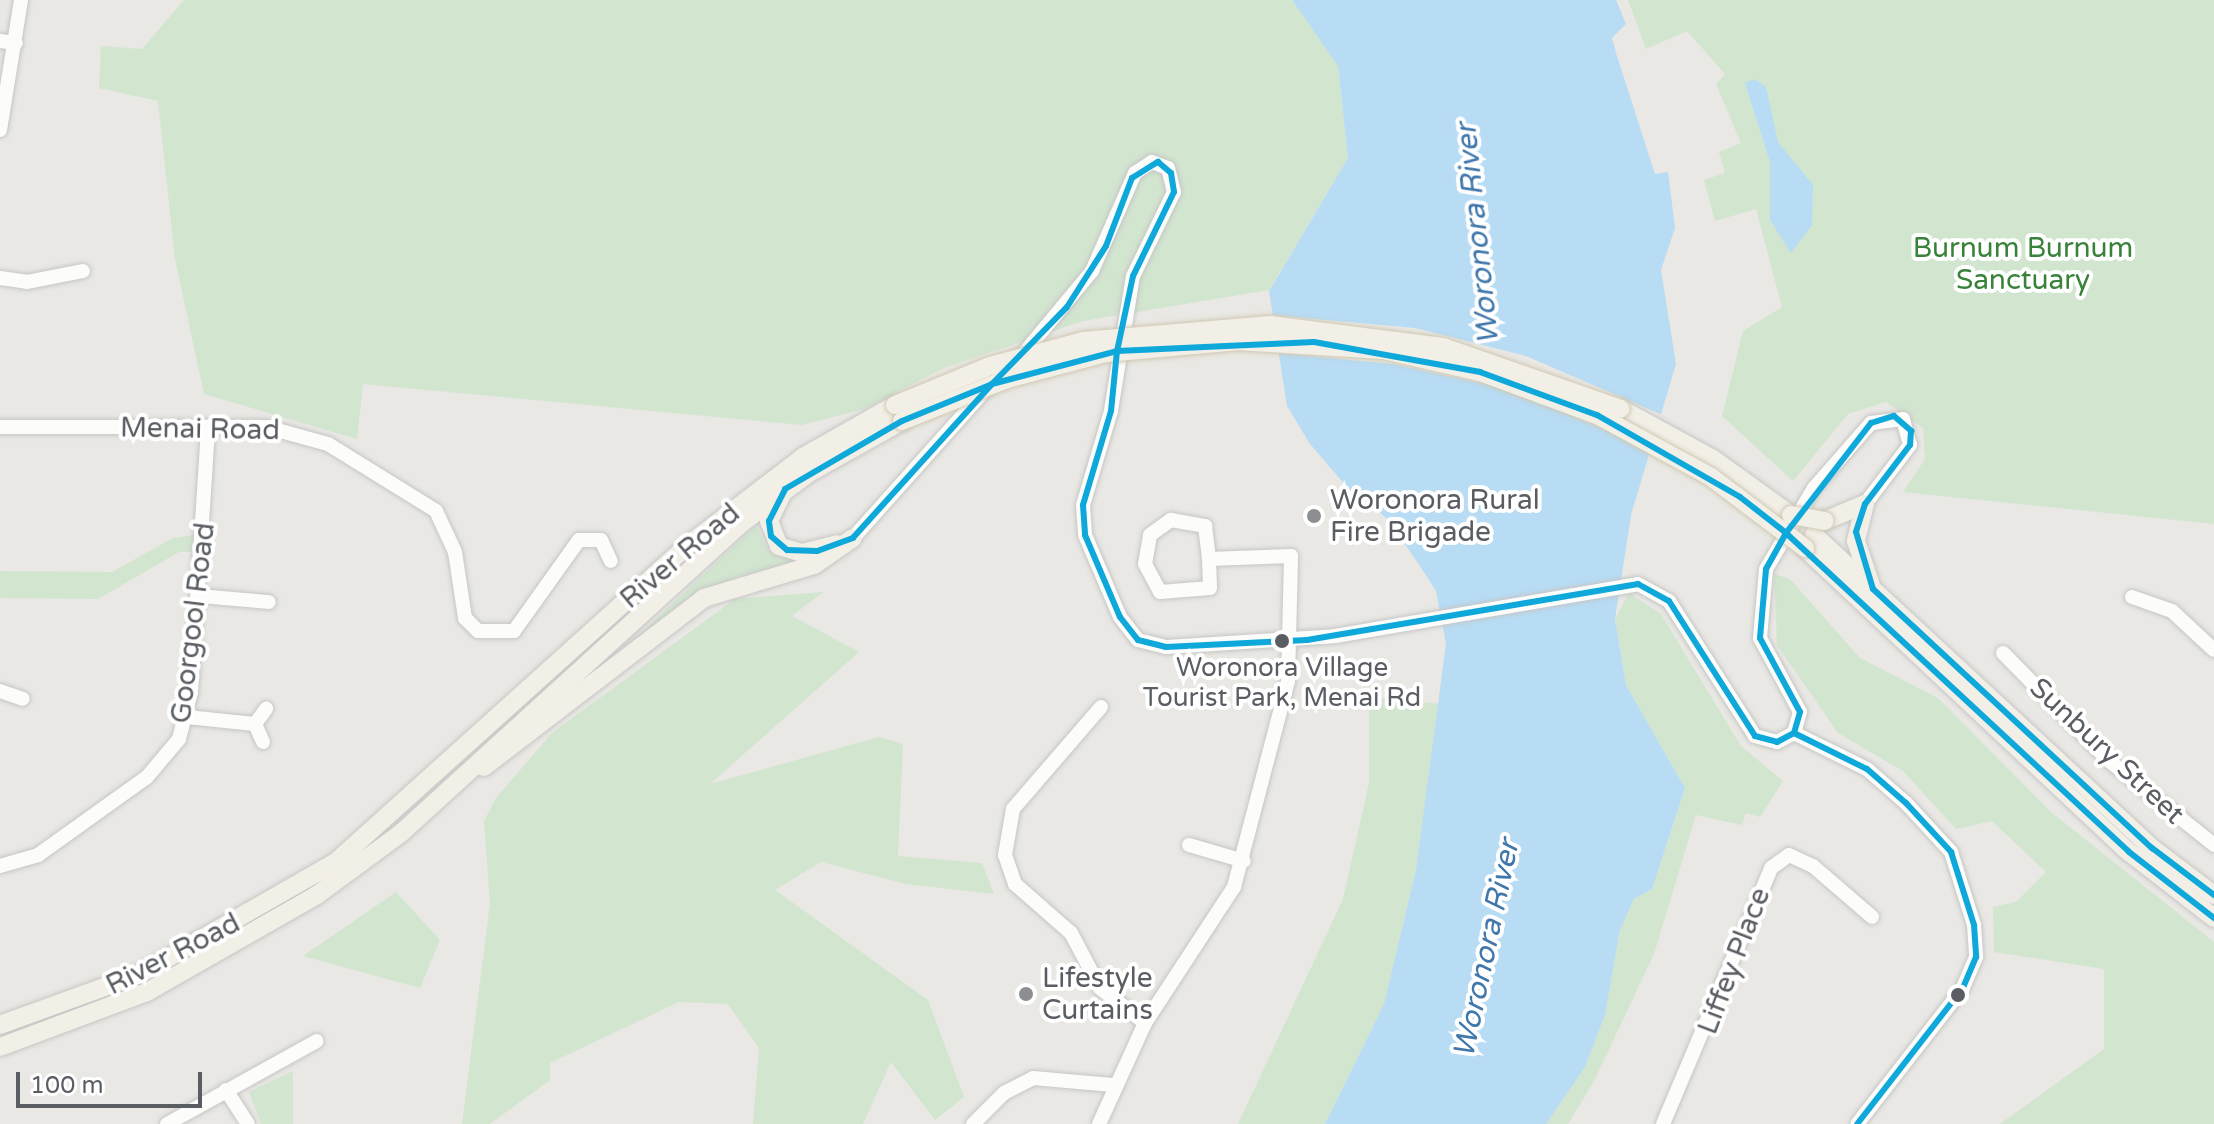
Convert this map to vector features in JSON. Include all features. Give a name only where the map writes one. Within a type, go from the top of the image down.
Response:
[{"type":"main road","name":"River Road","points":[[0,1025],[140,974],[337,861],[682,550],[803,457],[990,366],[1127,333],[1226,325],[1336,328],[1443,347],[1578,391],[1689,445],[1814,534],[2152,848],[2214,895]]},
{"type":"main road","name":"River Road","points":[[0,1047],[123,1002],[231,949],[317,895],[446,792],[785,489],[898,413],[1007,379],[1117,351],[1238,341],[1383,350],[1480,372],[1597,415],[1814,534],[2129,852],[2214,918]]},
{"type":"main road","points":[[785,489],[769,521],[779,546],[802,553],[853,538]]},
{"type":"main road","points":[[1814,534],[1865,504]]},
{"type":"main road","points":[[1865,504],[1856,541],[1873,589]]},
{"type":"main road","points":[[446,792],[704,598],[814,565],[853,538]]},
{"type":"street","points":[[0,130],[21,0]]},
{"type":"street","points":[[0,41],[16,43]]},
{"type":"street","points":[[853,538],[942,432],[1067,307],[1106,246],[1132,178],[1158,162],[1171,173],[1174,192],[1123,310],[1111,411],[1083,505],[1085,535],[1120,617],[1138,640],[1166,647],[1291,640],[1622,585],[1661,593],[1750,729],[1777,742],[1823,749]]},
{"type":"street","points":[[0,278],[27,282],[83,271]]},
{"type":"street","points":[[1823,749],[1760,638],[1766,569],[1814,488],[1871,423],[1903,419],[1910,445],[1865,504]]},
{"type":"street","name":"Menai Road","points":[[0,427],[208,427],[307,436],[419,497],[448,527],[465,618],[478,631],[514,631],[579,540],[601,540],[611,561]]},
{"type":"street","name":"Goorgool Road","points":[[0,866],[38,855],[147,777],[187,717],[200,596],[208,427]]},
{"type":"street","points":[[1171,520],[1205,526],[1209,559],[1210,588],[1160,592],[1145,564],[1150,535],[1171,520]]},
{"type":"street","points":[[1099,1124],[1113,1085],[1145,1023],[1234,887],[1244,861],[1288,681],[1291,556],[1209,559]]},
{"type":"street","points":[[200,596],[269,602]]},
{"type":"street","points":[[2132,597],[2172,611],[2214,650]]},
{"type":"street","name":"Sunbury Street","points":[[2003,653],[2108,760],[2214,845]]},
{"type":"street","points":[[0,691],[23,699]]},
{"type":"street","points":[[1101,707],[1013,809],[1005,855],[1015,884],[1071,933],[1100,988],[1145,1023]]},
{"type":"street","points":[[255,724],[266,709]]},
{"type":"street","points":[[1777,742],[1794,733],[1800,712]]},
{"type":"street","points":[[187,717],[255,724]]},
{"type":"street","points":[[255,724],[263,742]]},
{"type":"street","points":[[1794,733],[1867,769],[1951,852],[1976,947],[1955,1000],[1857,1124]]},
{"type":"street","points":[[1189,845],[1244,861]]},
{"type":"street","name":"Liffey Place","points":[[1663,1124],[1771,868],[1789,855],[1813,866],[1872,917]]},
{"type":"street","points":[[167,1124],[317,1041]]},
{"type":"street","points":[[973,1124],[1004,1093],[1033,1078],[1113,1085]]},
{"type":"street","points":[[226,1090],[248,1124]]},
{"type":"green space","points":[[184,0],[1292,0],[1338,66],[1348,158],[1269,290],[1083,321],[944,368],[864,409],[802,425],[363,384],[357,439],[204,394],[175,259],[158,101],[99,88],[101,46],[142,49]]},
{"type":"green space","name":"Burnum Burnum Sanctuary","points":[[1628,0],[2214,0],[2214,524],[1903,492],[1925,459],[1923,428],[1886,402],[1848,414],[1793,481],[1722,416],[1743,331],[1782,307],[1756,209],[1715,221],[1704,180],[1725,173],[1719,152],[1741,143],[1716,84],[1725,74],[1687,31],[1646,49]]},
{"type":"green space","points":[[756,525],[769,551],[795,563],[736,577],[619,654]]},
{"type":"green space","points":[[195,535],[193,552],[179,552],[98,599],[0,598],[0,571],[112,572],[173,538]]},
{"type":"green space","points":[[1774,574],[1790,579],[1860,658],[1938,698],[2051,812],[2214,942],[2214,1124],[2000,1124],[2104,1049],[2104,969],[1994,952],[1993,907],[2016,902],[2046,872],[1992,821],[1956,829],[1903,771],[1838,733],[1777,645]]},
{"type":"green space","points":[[823,592],[792,616],[859,652],[710,784],[879,737],[903,744],[898,856],[982,863],[994,894],[906,884],[821,862],[775,890],[928,1000],[964,1097],[935,1120],[891,1062],[863,1124],[753,1124],[759,1048],[728,1004],[679,1002],[550,1063],[550,1080],[490,1124],[462,1124],[490,903],[484,821],[496,798],[552,733],[735,599]]},
{"type":"green space","points":[[1629,593],[1661,614],[1741,746],[1783,781],[1760,817],[1746,813],[1742,825],[1696,815],[1654,954],[1594,1081],[1568,1124],[1546,1124],[1585,1067],[1605,1015],[1620,930],[1634,899],[1652,889],[1685,788],[1626,685],[1615,619]]},
{"type":"green space","points":[[1369,697],[1440,704],[1416,870],[1384,1004],[1325,1124],[1238,1124],[1343,899],[1369,783]]},
{"type":"green space","points":[[396,892],[440,940],[420,988],[303,956]]},
{"type":"green space","points":[[293,1071],[293,1124],[261,1124],[249,1092]]},
{"type":"water","name":"Woronora River","points":[[1292,0],[1616,0],[1626,24],[1612,38],[1616,53],[1655,174],[1668,172],[1675,228],[1661,270],[1676,364],[1631,515],[1615,619],[1626,685],[1685,788],[1652,889],[1634,899],[1620,930],[1605,1015],[1585,1067],[1546,1124],[1325,1124],[1384,1004],[1416,870],[1446,644],[1436,591],[1420,566],[1389,521],[1357,490],[1352,493],[1310,444],[1287,406],[1269,291],[1348,158],[1338,66]]},
{"type":"water","points":[[1755,79],[1766,87],[1778,142],[1813,185],[1812,225],[1791,253],[1770,220],[1770,162],[1745,83]]},
{"type":"pier","points":[[1270,315],[1415,328],[1526,356],[1665,416],[1654,451],[1512,390],[1393,364],[1277,353]]},
{"type":"transit line","points":[[992,384],[1067,307],[1106,246],[1132,178],[1158,162],[1171,173],[1174,192],[1133,276],[1117,351]]},
{"type":"transit line","points":[[1117,351],[1314,342],[1480,372],[1597,415],[1740,497],[1786,533]]},
{"type":"transit line","points":[[992,384],[1117,351]]},
{"type":"transit line","points":[[1117,351],[1111,411],[1083,505],[1085,535],[1120,617],[1138,640],[1166,647],[1307,640],[1638,584],[1669,601],[1755,736],[1777,742],[1794,733],[1800,712],[1760,638],[1766,569],[1786,533]]},
{"type":"transit line","points":[[992,384],[853,538],[817,551],[787,550],[771,536],[769,521],[785,489],[902,421],[992,384]]},
{"type":"transit line","points":[[1786,533],[1871,423],[1894,416],[1911,431],[1910,445],[1865,504],[1856,532],[1873,589],[2152,848],[2214,895]]},
{"type":"transit line","points":[[1786,533],[2129,852],[2214,918]]},
{"type":"transit line","points":[[1794,733],[1867,769],[1906,803],[1951,852],[1974,925],[1976,957],[1963,988],[1857,1124]]},
{"type":"place","name":"Woronora Rural Fire Brigade","points":[[1314,516]]},
{"type":"place","name":"Woronora Village Tourist Park, Menai Rd","points":[[1282,641]]},
{"type":"place","name":"Lifestyle Curtains","points":[[1026,994]]}]
